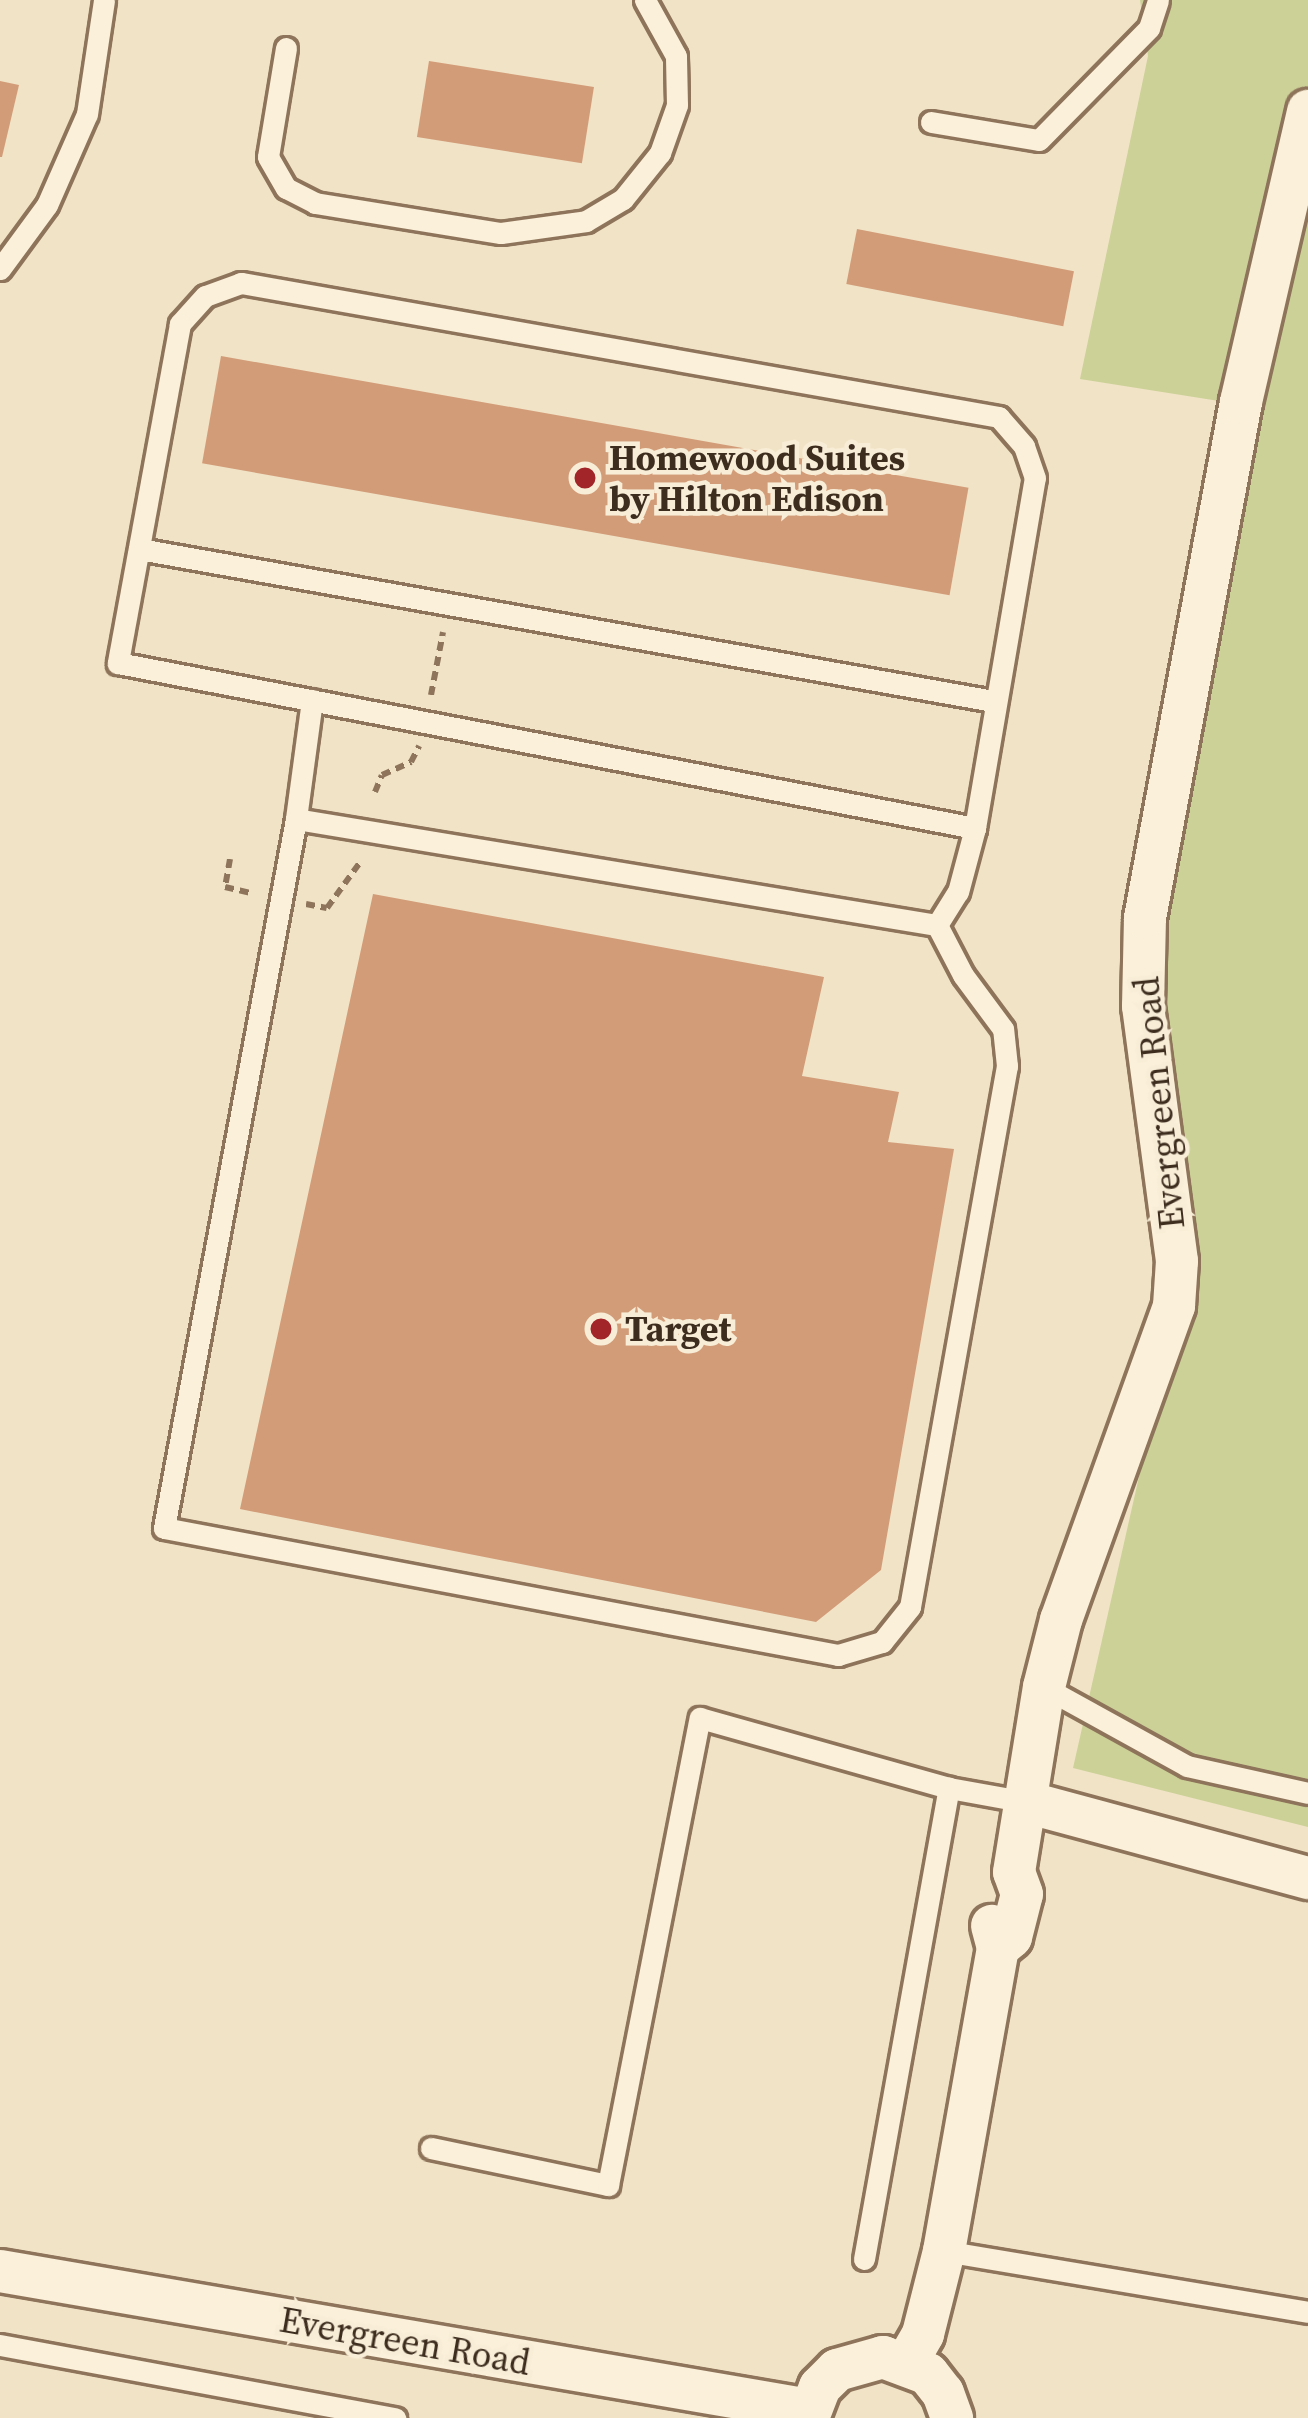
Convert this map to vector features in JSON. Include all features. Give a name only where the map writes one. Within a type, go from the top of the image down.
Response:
[{"type":"street","name":"Evergreen Road","points":[[0,2271],[681,2404],[809,2414],[820,2387],[848,2365],[883,2357],[907,2362],[923,2334],[944,2251],[998,1948],[1011,1937],[1022,1894],[1014,1872],[1044,1687],[1061,1620],[1174,1306],[1177,1261],[1143,1006],[1144,918],[1241,402],[1308,111]]},
{"type":"street","points":[[1026,1802],[1308,1878]]},
{"type":"street","points":[[907,2362],[944,2393],[952,2418]]},
{"type":"lane","points":[[0,269],[47,205],[87,114],[104,0]]},
{"type":"lane","points":[[286,48],[268,157],[286,188],[315,203],[500,233],[586,221],[623,199],[660,153],[677,105],[676,56],[645,0]]},
{"type":"lane","points":[[931,122],[1039,140],[1149,28],[1158,0]]},
{"type":"lane","points":[[938,925],[958,892],[975,828],[993,701],[1035,478],[1024,446],[999,417],[242,283],[205,296],[180,324],[118,663],[975,828]]},
{"type":"lane","points":[[139,549],[993,701]]},
{"type":"lane","points":[[312,700],[296,819],[164,1528],[838,1655],[882,1642],[910,1607],[1007,1066],[1004,1029],[963,975],[938,925]]},
{"type":"lane","points":[[296,819],[938,925]]},
{"type":"lane","points":[[1044,1687],[1187,1766],[1308,1793]]},
{"type":"lane","points":[[431,2148],[608,2185],[700,1718],[949,1788],[1026,1802]]},
{"type":"lane","points":[[864,2260],[949,1788]]},
{"type":"lane","points":[[944,2251],[1308,2312]]},
{"type":"lane","points":[[0,2345],[395,2418]]},
{"type":"path","points":[[430,699],[443,632]]},
{"type":"path","points":[[375,792],[382,775],[411,762],[419,745]]},
{"type":"path","points":[[327,908],[361,860]]},
{"type":"green space","points":[[1140,0],[1308,0],[1308,1827],[1073,1768],[1182,1287],[1144,923],[1238,404],[1080,379],[1148,56]]},
{"type":"building","points":[[429,61],[594,87],[582,163],[417,137]]},
{"type":"building","points":[[0,81],[19,85],[2,157],[0,157]]},
{"type":"building","points":[[857,229],[1074,271],[1063,326],[846,284]]},
{"type":"building","name":"Homewood Suites by Hilton Edison","points":[[221,356],[968,488],[950,595],[202,463]]},
{"type":"building","name":"Target","points":[[373,894],[824,977],[802,1076],[899,1092],[888,1142],[954,1149],[881,1570],[816,1622],[240,1509]]},
{"type":"place","name":"Homewood Suites by Hilton Edison","points":[[585,478]]},
{"type":"place","name":"Target","points":[[601,1329]]}]
